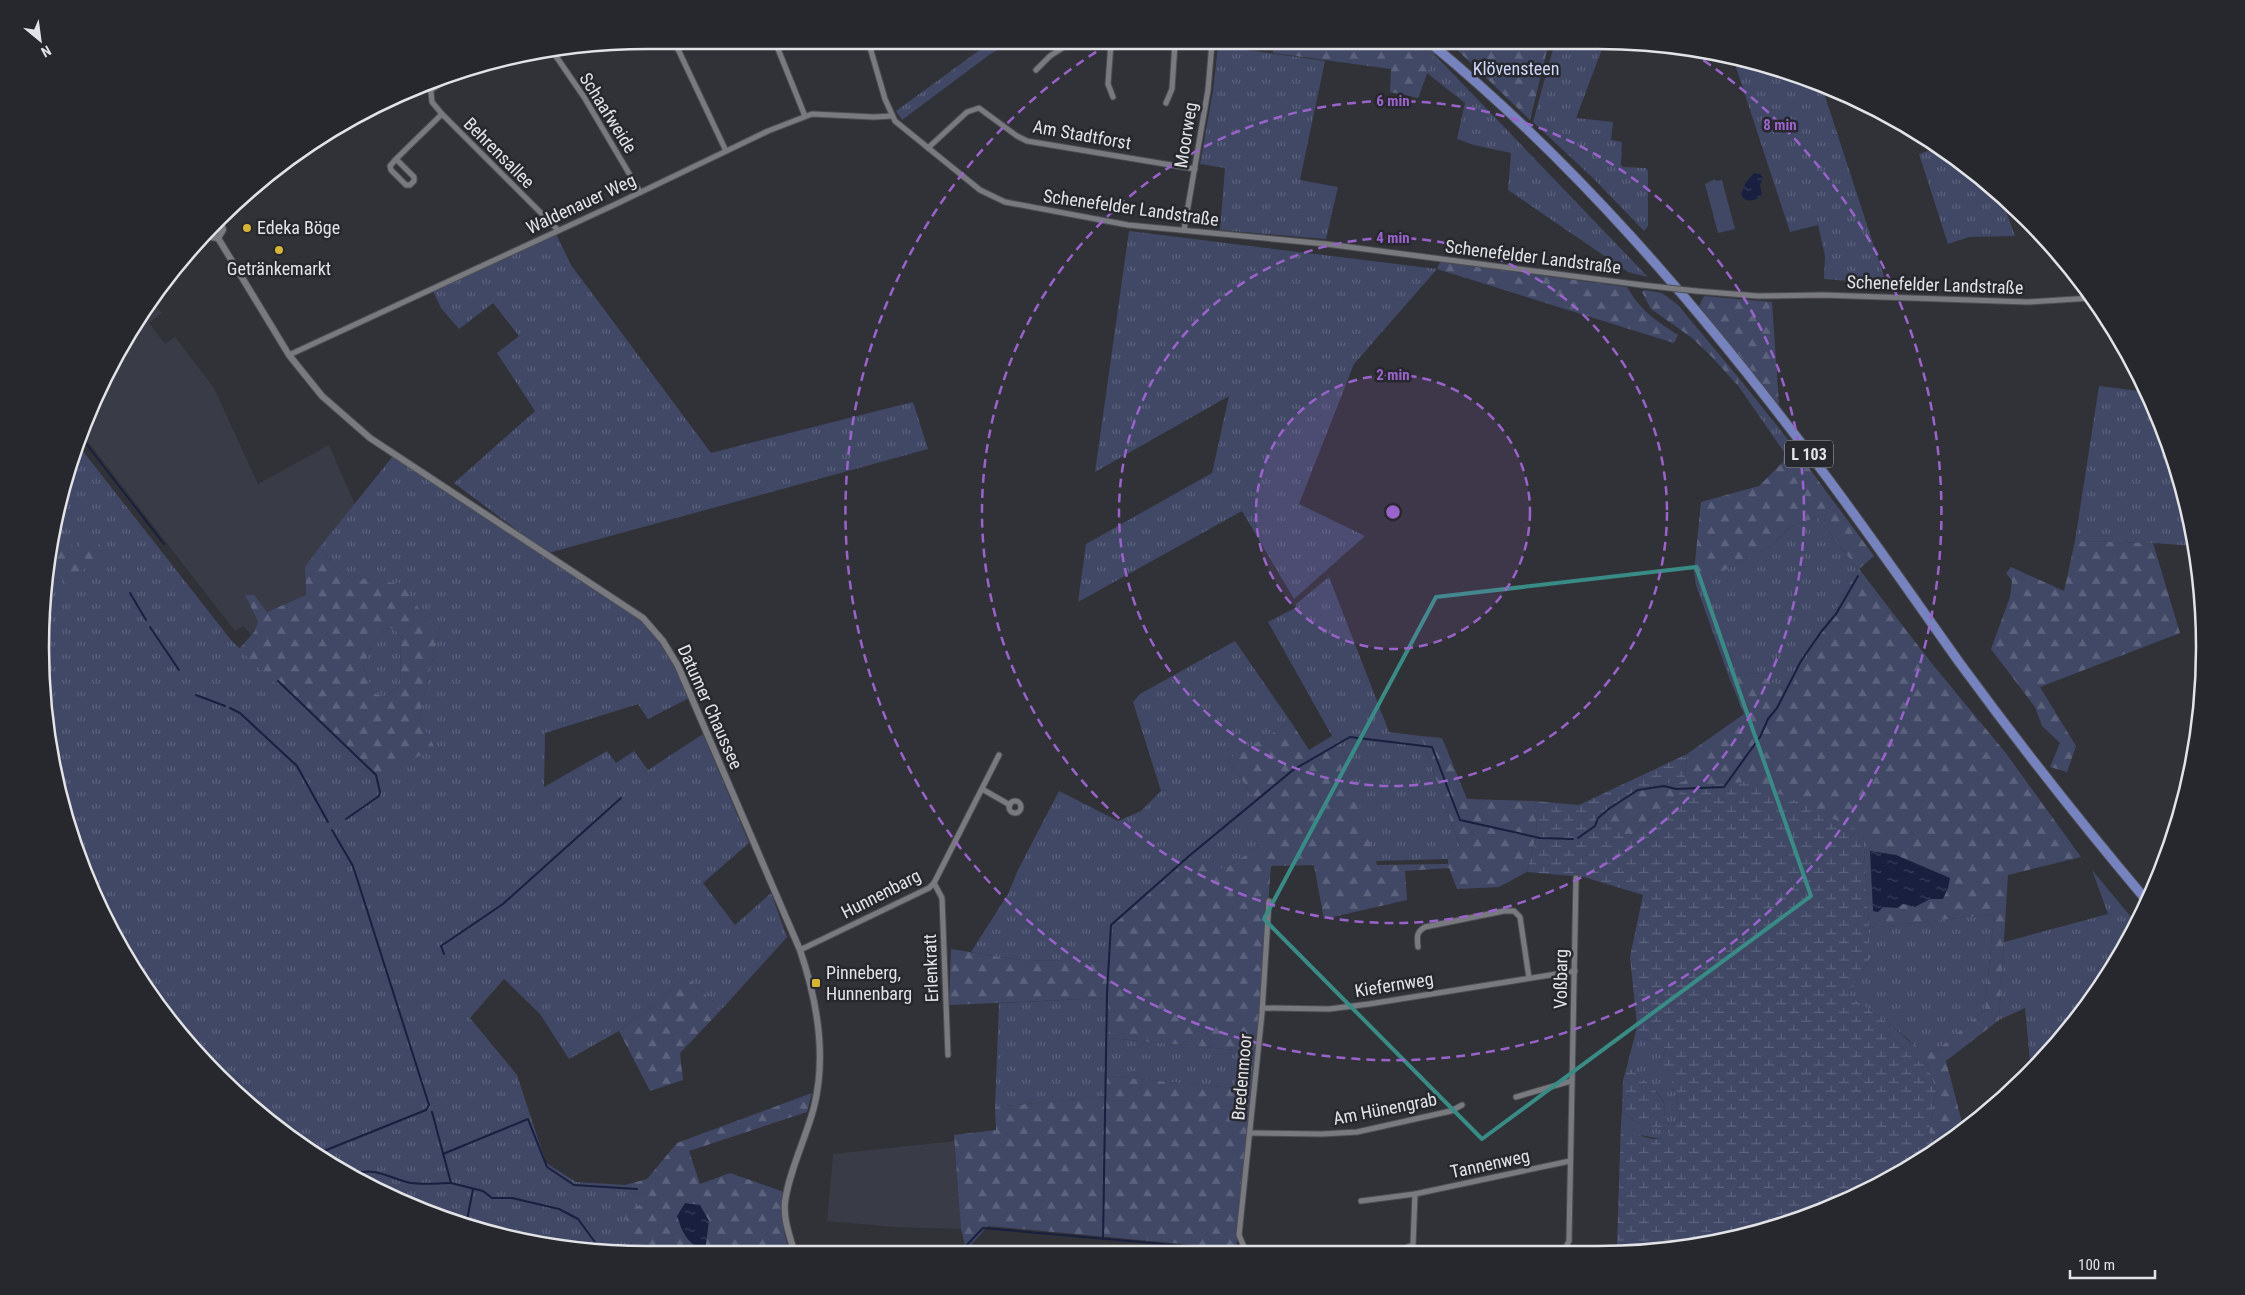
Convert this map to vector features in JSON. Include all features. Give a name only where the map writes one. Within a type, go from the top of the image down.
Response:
[{"type":"main road","name":"L 103","points":[[1437,49],[1558,160],[1638,245],[1685,300],[1810,456],[2041,770],[2143,895]]},
{"type":"street","points":[[678,49],[726,151]]},
{"type":"street","points":[[778,49],[805,116]]},
{"type":"street","name":"Schenefelder Landstraße","points":[[870,49],[885,99],[892,116],[899,126],[980,190],[1005,202],[1128,225],[1326,244],[1642,285],[1758,296],[1822,295],[2038,302],[2084,299]]},
{"type":"street","points":[[1036,70],[1050,56],[1061,49]]},
{"type":"street","points":[[1111,49],[1108,84],[1113,98]]},
{"type":"street","points":[[1166,103],[1172,89],[1175,49]]},
{"type":"street","name":"Moorweg","points":[[1184,230],[1208,90],[1211,49]]},
{"type":"street","name":"Schaafweide","points":[[556,56],[584,98],[640,192]]},
{"type":"street","name":"Behrensallee","points":[[431,90],[432,102],[442,114],[558,230]]},
{"type":"street","name":"Am Stadtforst","points":[[928,148],[967,112],[979,108],[1017,136],[1028,141],[1195,169]]},
{"type":"street","points":[[396,159],[414,177],[414,181],[410,185],[406,185],[391,170],[390,166],[396,159],[442,114]]},
{"type":"street","name":"Waldenauer Weg","points":[[289,355],[768,131],[805,116],[812,114],[892,116]]},
{"type":"street","points":[[212,237],[218,238],[223,230],[221,227]]},
{"type":"street","name":"Datumer Chaussee","points":[[218,238],[289,355],[314,388],[370,438],[643,618],[664,641],[678,666],[808,972],[817,1019],[820,1070],[814,1107],[785,1202],[787,1227],[793,1246]]},
{"type":"street","name":"Hunnenbarg","points":[[800,950],[929,888],[934,883],[999,754]]},
{"type":"street","points":[[982,789],[1010,805]]},
{"type":"street","name":"Voßbarg","points":[[1566,1246],[1569,1241],[1576,878]]},
{"type":"street","name":"Erlenkratt","points":[[934,883],[942,898],[948,1055]]},
{"type":"street","name":"Bredenmoor","points":[[1244,1246],[1239,1235],[1251,1133],[1269,901]]},
{"type":"street","name":"Kiefernweg","points":[[1418,947],[1417,936],[1419,930],[1425,927],[1504,911],[1514,911],[1520,917],[1529,978]]},
{"type":"street","name":"Kiefernweg","points":[[1262,1008],[1340,1008],[1575,971]]},
{"type":"street","points":[[1516,1097],[1571,1081]]},
{"type":"street","name":"Am Hünengrab","points":[[1251,1133],[1322,1134],[1357,1132],[1451,1111],[1462,1105]]},
{"type":"street","name":"Tannenweg","points":[[1361,1201],[1415,1194],[1570,1161]]},
{"type":"street","points":[[1411,1246],[1414,1242],[1415,1194]]},
{"type":"highlighted area","points":[[1696,567],[1811,896],[1482,1139],[1264,919],[1436,597]]},
{"type":"shaded area","points":[[156,306],[162,313],[149,323],[165,344],[175,337],[214,388],[258,484],[329,445],[355,505],[305,567],[306,595],[267,612],[254,595],[258,621],[255,631],[251,635],[243,626],[235,631],[86,440],[110,383],[129,348]]},
{"type":"shaded area","points":[[955,1141],[961,1229],[895,1227],[827,1221],[833,1154]]},
{"type":"green space","points":[[981,49],[999,49],[902,120],[896,111]]},
{"type":"green space","points":[[1218,49],[1239,49],[1325,61],[1300,180],[1338,187],[1326,239],[1220,230],[1225,168],[1200,164],[1213,91]]},
{"type":"green space","name":"Klövensteen","points":[[1273,49],[1436,49],[1418,98],[1390,92],[1391,69],[1273,53]]},
{"type":"green space","name":"Klövensteen","points":[[1456,49],[1547,49],[1530,120]]},
{"type":"green space","points":[[1553,49],[1602,49],[1576,118],[1613,122],[1611,140],[1622,142],[1621,165],[1623,167],[1646,168],[1648,171],[1648,226],[1644,231],[1594,179],[1533,122]]},
{"type":"green space","points":[[1434,54],[1648,277],[1628,272],[1508,190],[1511,153],[1474,145],[1457,139],[1465,103],[1427,73]]},
{"type":"green space","points":[[1735,65],[1824,93],[1888,289],[1847,288],[1848,281],[1824,279],[1825,256],[1818,225],[1790,232]]},
{"type":"green space","points":[[1930,150],[1962,172],[1992,197],[2006,210],[2015,236],[1969,237],[1948,244],[1919,154]]},
{"type":"green space","points":[[1715,179],[1716,181],[1722,180],[1735,229],[1718,233],[1705,184]]},
{"type":"green space","points":[[1129,231],[1437,269],[1354,364],[1299,504],[1365,536],[1294,599],[1242,511],[1078,602],[1086,544],[1212,473],[1229,396],[1095,472]]},
{"type":"green space","points":[[556,234],[571,265],[711,453],[913,402],[928,449],[548,553],[454,483],[535,411],[497,353],[519,336],[493,303],[459,329],[441,308],[432,289]]},
{"type":"green space","points":[[1440,262],[1627,287],[1638,303],[1649,314],[1678,335],[1674,343],[1437,269]]},
{"type":"green space","points":[[1645,290],[1662,293],[1678,305],[1738,377],[1739,387],[1692,338],[1651,309],[1642,292]]},
{"type":"green space","points":[[1704,296],[1772,302],[1779,405],[1699,306]]},
{"type":"green space","points":[[1738,377],[1786,437],[1784,452],[1739,387]]},
{"type":"green space","points":[[2099,386],[2139,391],[2151,418],[2176,493],[2187,545],[2075,541]]},
{"type":"green space","points":[[1786,437],[1874,556],[1859,569],[1933,665],[2005,752],[2081,857],[2008,875],[1999,1020],[1946,1061],[1962,1123],[1937,1140],[1933,1139],[1929,1132],[1936,1091],[1928,1066],[1916,1060],[1889,1035],[1890,1024],[1917,1046],[1929,1051],[1936,1051],[1985,1009],[1994,914],[1869,928],[1863,834],[1685,788],[1628,839],[1602,817],[1638,788],[1685,781],[1687,754],[1744,714],[1729,677],[1757,673],[1788,692],[1858,569],[1817,517],[1790,527],[1770,547],[1696,585],[1694,572],[1701,502],[1759,486],[1783,462]]},
{"type":"green space","points":[[82,451],[231,640],[373,779],[419,718],[440,627],[426,620],[402,584],[344,576],[319,548],[393,456],[643,620],[658,639],[675,666],[689,698],[648,719],[638,704],[545,733],[544,787],[607,751],[616,763],[634,751],[648,770],[703,734],[749,843],[703,883],[735,925],[771,893],[787,937],[721,1010],[686,976],[645,1012],[619,1031],[569,1059],[540,1014],[504,979],[470,1018],[517,1075],[546,1163],[576,1182],[625,1185],[628,1192],[659,1197],[657,1209],[629,1246],[608,1245],[531,1235],[493,1226],[418,1201],[348,1166],[283,1123],[224,1071],[172,1012],[129,947],[94,877],[69,802],[60,764],[50,687],[50,608],[60,531],[69,493]]},
{"type":"green space","points":[[1817,517],[1858,569],[1788,692],[1757,673],[1729,677],[1696,585],[1770,547],[1790,527]]},
{"type":"green space","points":[[61,527],[71,545],[80,553],[80,540],[96,538],[107,558],[82,570],[70,588],[54,568]]},
{"type":"green space","points":[[2075,541],[2153,543],[2180,633],[2040,687],[2076,746],[2067,772],[2050,767],[2060,743],[2042,726],[2035,707],[1991,649],[2010,597],[2012,581],[2006,573],[2011,567],[2064,591]]},
{"type":"green space","points":[[319,548],[344,576],[402,584],[426,619],[440,627],[419,718],[435,748],[373,779],[239,649],[255,631],[258,621],[245,595],[254,595],[267,612],[306,595],[305,567]],"holes":[[[384,628],[395,629],[401,638],[400,684],[385,697],[373,693],[363,666],[370,649]]]},
{"type":"green space","points":[[1329,577],[1389,732],[1421,736],[1460,847],[1448,852],[1449,859],[1375,861],[1341,743],[1332,736],[1268,622],[1297,607],[1296,604]]},
{"type":"green space","points":[[384,628],[395,629],[401,638],[400,684],[385,697],[373,693],[363,666],[370,649]]},
{"type":"green space","points":[[1235,641],[1291,722],[1229,759],[1256,802],[1263,844],[1224,869],[1110,962],[1020,960],[971,952],[1008,894],[1018,870],[1059,791],[1118,821],[1141,811],[1161,791],[1133,702],[1140,694]]},
{"type":"green space","points":[[1291,722],[1309,750],[1332,736],[1341,743],[1377,865],[1448,864],[1448,852],[1460,847],[1421,736],[1442,738],[1467,799],[1534,801],[1537,831],[1527,872],[1499,887],[1457,889],[1449,868],[1405,871],[1407,900],[1324,919],[1314,865],[1271,866],[1257,1052],[1109,1038],[1108,998],[949,1005],[951,949],[1020,960],[1109,962],[1114,924],[1190,858],[1224,869],[1263,844],[1237,820],[1256,802],[1229,759]]},
{"type":"green space","points":[[1687,754],[1685,781],[1638,788],[1602,817],[1628,839],[1685,788],[1754,781],[1863,833],[1869,928],[1869,960],[1848,995],[1890,1024],[1889,1035],[1916,1060],[1928,1066],[1936,1091],[1929,1132],[1933,1139],[1937,1140],[1897,1166],[1862,1185],[1827,1201],[1790,1214],[1714,1235],[1676,1241],[1617,1246],[1621,1122],[1644,1137],[1656,1139],[1669,1135],[1668,1131],[1636,1122],[1622,1112],[1623,1081],[1627,1066],[1653,1087],[1664,1103],[1665,1122],[1673,1125],[1680,1119],[1676,1093],[1669,1075],[1653,1064],[1663,1056],[1667,1049],[1635,1035],[1637,1025],[1630,957],[1643,895],[1584,877],[1527,872],[1537,831],[1534,801],[1579,805]]},
{"type":"green space","points":[[2092,870],[2132,918],[2116,947],[2073,1012],[2030,1061],[2025,1008],[1999,1020],[2004,942],[2108,914]]},
{"type":"green space","points":[[1994,914],[1985,1009],[1936,1051],[1927,1052],[1916,1046],[1890,1024],[1848,995],[1869,960],[1869,928]]},
{"type":"green space","points":[[686,976],[721,1010],[680,1053],[683,1080],[650,1091],[619,1031],[645,1012]]},
{"type":"green space","points":[[1108,998],[1109,1038],[1257,1052],[1253,1090],[1107,1076],[1107,1096],[995,1107],[999,1003]]},
{"type":"green space","points":[[1635,1035],[1667,1049],[1663,1056],[1676,1093],[1680,1119],[1673,1125],[1665,1122],[1664,1102],[1653,1087],[1627,1066]]},
{"type":"green space","points":[[1107,1076],[1253,1090],[1236,1246],[1204,1246],[988,1226],[970,1246],[965,1246],[961,1229],[954,1135],[996,1130],[995,1107],[1107,1096]]},
{"type":"green space","points":[[812,1093],[807,1112],[689,1151],[700,1184],[730,1173],[784,1192],[782,1215],[788,1246],[630,1246],[632,1243],[622,1203],[657,1209],[659,1197],[627,1192],[625,1185],[647,1179],[677,1143]]},
{"type":"green space","points":[[1622,1112],[1636,1122],[1668,1131],[1669,1136],[1662,1139],[1634,1134],[1621,1122]]},
{"type":"water","points":[[1754,173],[1760,174],[1763,178],[1760,185],[1762,195],[1757,199],[1748,200],[1741,194],[1746,182]]},
{"type":"water","points":[[1870,851],[1896,855],[1950,878],[1943,899],[1930,899],[1915,907],[1903,904],[1897,908],[1883,907],[1878,912],[1873,911]]},
{"type":"water","points":[[685,1203],[700,1205],[709,1221],[706,1246],[696,1246],[686,1237],[677,1216]]},
{"type":"waterway","points":[[85,443],[164,544]]},
{"type":"waterway","points":[[1578,838],[1595,826],[1598,818],[1610,808],[1638,790],[1664,786],[1676,789],[1724,787],[1760,737],[1768,719],[1777,708],[1801,661],[1836,614],[1858,576]]},
{"type":"waterway","points":[[130,593],[146,620]]},
{"type":"waterway","points":[[150,627],[179,670]]},
{"type":"waterway","points":[[278,681],[376,775],[380,792],[379,796],[346,819]]},
{"type":"waterway","points":[[196,695],[225,706]]},
{"type":"waterway","points":[[230,708],[240,713],[297,766],[328,822]]},
{"type":"waterway","points":[[1103,1239],[1107,993],[1111,925],[1189,856],[1293,770],[1350,737],[1432,747],[1460,820],[1540,838],[1573,839]]},
{"type":"waterway","points":[[444,954],[441,946],[503,904],[621,798]]},
{"type":"waterway","points":[[324,1151],[426,1110],[429,1105],[353,866],[332,830]]},
{"type":"waterway","points":[[432,1112],[451,1183],[483,1191],[492,1198],[512,1198],[559,1209],[578,1219],[596,1244]]},
{"type":"waterway","points":[[443,1154],[528,1119],[547,1167],[574,1185],[637,1189]]},
{"type":"waterway","points":[[360,1173],[376,1172],[411,1183],[451,1183]]},
{"type":"waterway","points":[[467,1218],[473,1189]]},
{"type":"waterway","points":[[966,1246],[983,1228],[1186,1246]]},
{"type":"place","name":"Edeka Böge","points":[[247,228]]},
{"type":"place","name":"Getränkemarkt","points":[[279,250]]},
{"type":"place","name":"Pinneberg, Hunnenbarg","points":[[816,983]]}]
